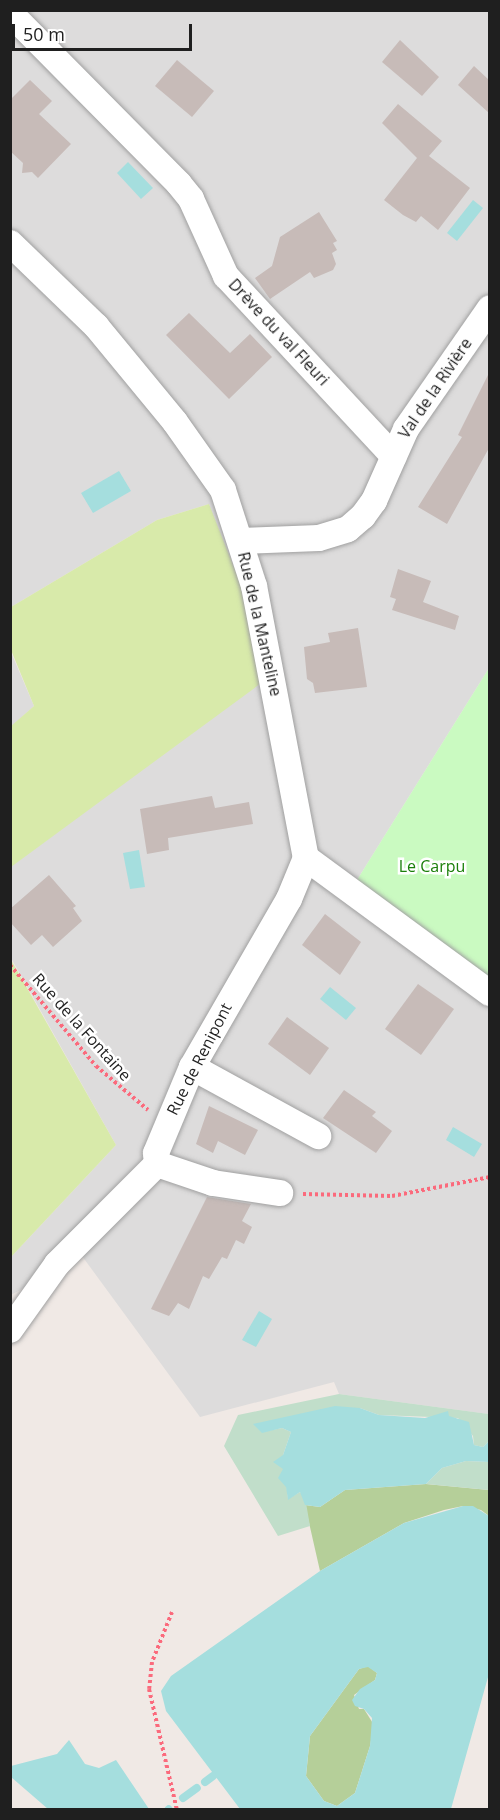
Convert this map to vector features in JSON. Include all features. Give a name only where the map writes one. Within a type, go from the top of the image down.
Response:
[{"type":"street","name":"Drève du val Fleuri","points":[[10,13],[179,184],[191,199],[226,276],[393,456]]},
{"type":"street","name":"Rue de la Manteline","points":[[10,243],[96,326],[175,422],[223,490],[241,541],[274,681],[306,858]]},
{"type":"street","name":"Val de la Rivière","points":[[241,541],[319,538],[348,529],[374,501],[406,429],[489,308]]},
{"type":"street","points":[[306,858],[489,993]]},
{"type":"street","name":"Rue de Renipont","points":[[157,1164],[156,1153],[167,1122],[192,1067],[289,899],[306,858]]},
{"type":"street","points":[[192,1067],[318,1136]]},
{"type":"street","points":[[10,1330],[57,1264],[157,1164],[213,1183],[280,1193]]},
{"type":"path","name":"Rue de la Fontaine","points":[[10,966],[96,1066],[133,1101],[167,1122]]},
{"type":"path","points":[[280,1193],[392,1196],[489,1177]]},
{"type":"path","points":[[172,1612],[152,1662],[149,1689],[177,1809]]},
{"type":"shaded area","points":[[11,11],[489,11],[489,668],[357,880],[489,978],[489,1414],[339,1394],[334,1382],[200,1417],[82,1256],[11,1295],[11,1257],[116,1145],[11,958],[10,867],[264,680],[209,504],[157,520],[11,607]]},
{"type":"shaded area","points":[[10,650],[34,706],[11,727],[10,727]]},
{"type":"green space","points":[[209,504],[239,580],[264,681],[11,867],[10,727],[34,706],[11,650],[11,607],[157,520]]},
{"type":"green space","name":"Le Carpu","points":[[489,668],[489,978],[357,880]]},
{"type":"green space","points":[[10,958],[116,1145],[11,1257],[10,1257]]},
{"type":"green space","points":[[339,1394],[489,1414],[489,1441],[483,1447],[474,1445],[473,1436],[458,1418],[379,1415],[360,1408],[262,1432],[282,1428],[291,1432],[283,1455],[288,1499],[300,1492],[305,1497],[310,1526],[278,1536],[224,1446],[238,1415]]},
{"type":"green space","points":[[466,1461],[489,1462],[489,1490],[426,1484],[442,1468]]},
{"type":"green space","points":[[426,1484],[489,1490],[489,1516],[481,1510],[463,1506],[404,1523],[320,1571],[305,1505],[320,1507],[345,1490]]},
{"type":"green space","points":[[368,1666],[377,1673],[375,1680],[354,1695],[359,1709],[364,1709],[374,1725],[370,1746],[355,1793],[337,1806],[324,1801],[306,1776],[310,1736],[359,1669]]},
{"type":"water","points":[[128,162],[153,188],[141,199],[117,173]]},
{"type":"water","points":[[473,200],[483,208],[457,241],[447,233]]},
{"type":"water","points":[[119,471],[131,491],[93,513],[81,493]]},
{"type":"water","points":[[139,850],[145,887],[130,889],[123,853]]},
{"type":"water","points":[[330,987],[356,1008],[346,1020],[320,999]]},
{"type":"water","points":[[453,1127],[482,1144],[474,1157],[446,1140]]},
{"type":"water","points":[[259,1311],[272,1319],[256,1347],[242,1340]]},
{"type":"water","points":[[335,1406],[360,1408],[379,1415],[425,1418],[448,1411],[449,1416],[469,1422],[474,1445],[483,1447],[489,1441],[489,1462],[466,1461],[442,1468],[426,1484],[345,1490],[320,1507],[305,1505],[300,1492],[288,1500],[286,1487],[278,1478],[283,1469],[273,1462],[283,1455],[291,1432],[282,1428],[262,1433],[253,1424]]},
{"type":"water","points":[[463,1506],[473,1506],[489,1516],[490,1670],[451,1809],[240,1809],[166,1711],[161,1691],[171,1676],[320,1571],[404,1523]],"holes":[[[368,1667],[377,1673],[375,1680],[360,1689],[352,1700],[355,1706],[364,1709],[372,1718],[370,1746],[355,1793],[337,1806],[324,1801],[306,1776],[310,1736],[359,1669]]]},
{"type":"water","points":[[69,1740],[85,1764],[99,1768],[116,1760],[149,1809],[48,1809],[11,1777],[11,1766],[57,1754]]},
{"type":"building","points":[[400,40],[439,77],[422,96],[382,62]]},
{"type":"building","points":[[177,60],[214,91],[192,117],[155,86]]},
{"type":"building","points":[[474,66],[489,80],[489,113],[458,85]]},
{"type":"building","points":[[30,80],[52,101],[39,114],[71,144],[38,178],[32,172],[22,173],[23,163],[10,151],[10,100]]},
{"type":"building","points":[[398,104],[442,141],[429,156],[470,188],[438,230],[421,216],[416,222],[384,200],[417,158],[382,123]]},
{"type":"building","points":[[319,212],[337,241],[333,243],[337,250],[332,253],[336,264],[333,270],[314,278],[310,272],[270,299],[255,278],[272,266],[280,237]]},
{"type":"building","points":[[189,313],[230,353],[250,334],[272,357],[229,399],[166,335]]},
{"type":"building","points":[[489,373],[489,448],[447,524],[418,507],[462,437],[458,435]]},
{"type":"building","points":[[398,569],[431,581],[423,602],[459,616],[455,630],[392,610],[396,599],[390,597]]},
{"type":"building","points":[[358,628],[367,687],[315,693],[313,683],[307,679],[304,647],[330,642],[328,633]]},
{"type":"building","points":[[212,796],[215,808],[249,802],[253,824],[168,838],[169,850],[147,854],[140,809]]},
{"type":"building","points":[[49,875],[76,906],[73,908],[82,921],[53,947],[42,935],[31,945],[10,922],[10,909]]},
{"type":"building","points":[[325,914],[361,942],[340,975],[302,945]]},
{"type":"building","points":[[418,984],[454,1009],[421,1055],[385,1029]]},
{"type":"building","points":[[287,1017],[329,1048],[310,1075],[268,1044]]},
{"type":"building","points":[[344,1090],[376,1112],[372,1116],[392,1131],[376,1153],[323,1118]]},
{"type":"building","points":[[209,1106],[258,1130],[245,1155],[218,1141],[213,1153],[196,1144]]},
{"type":"building","points":[[207,1197],[251,1204],[242,1221],[252,1227],[244,1244],[236,1240],[227,1259],[222,1257],[209,1279],[203,1276],[189,1309],[178,1303],[169,1316],[151,1309]]},
{"type":"waterway","points":[[205,1782],[213,1776]]},
{"type":"waterway","points":[[183,1798],[197,1788]]}]
